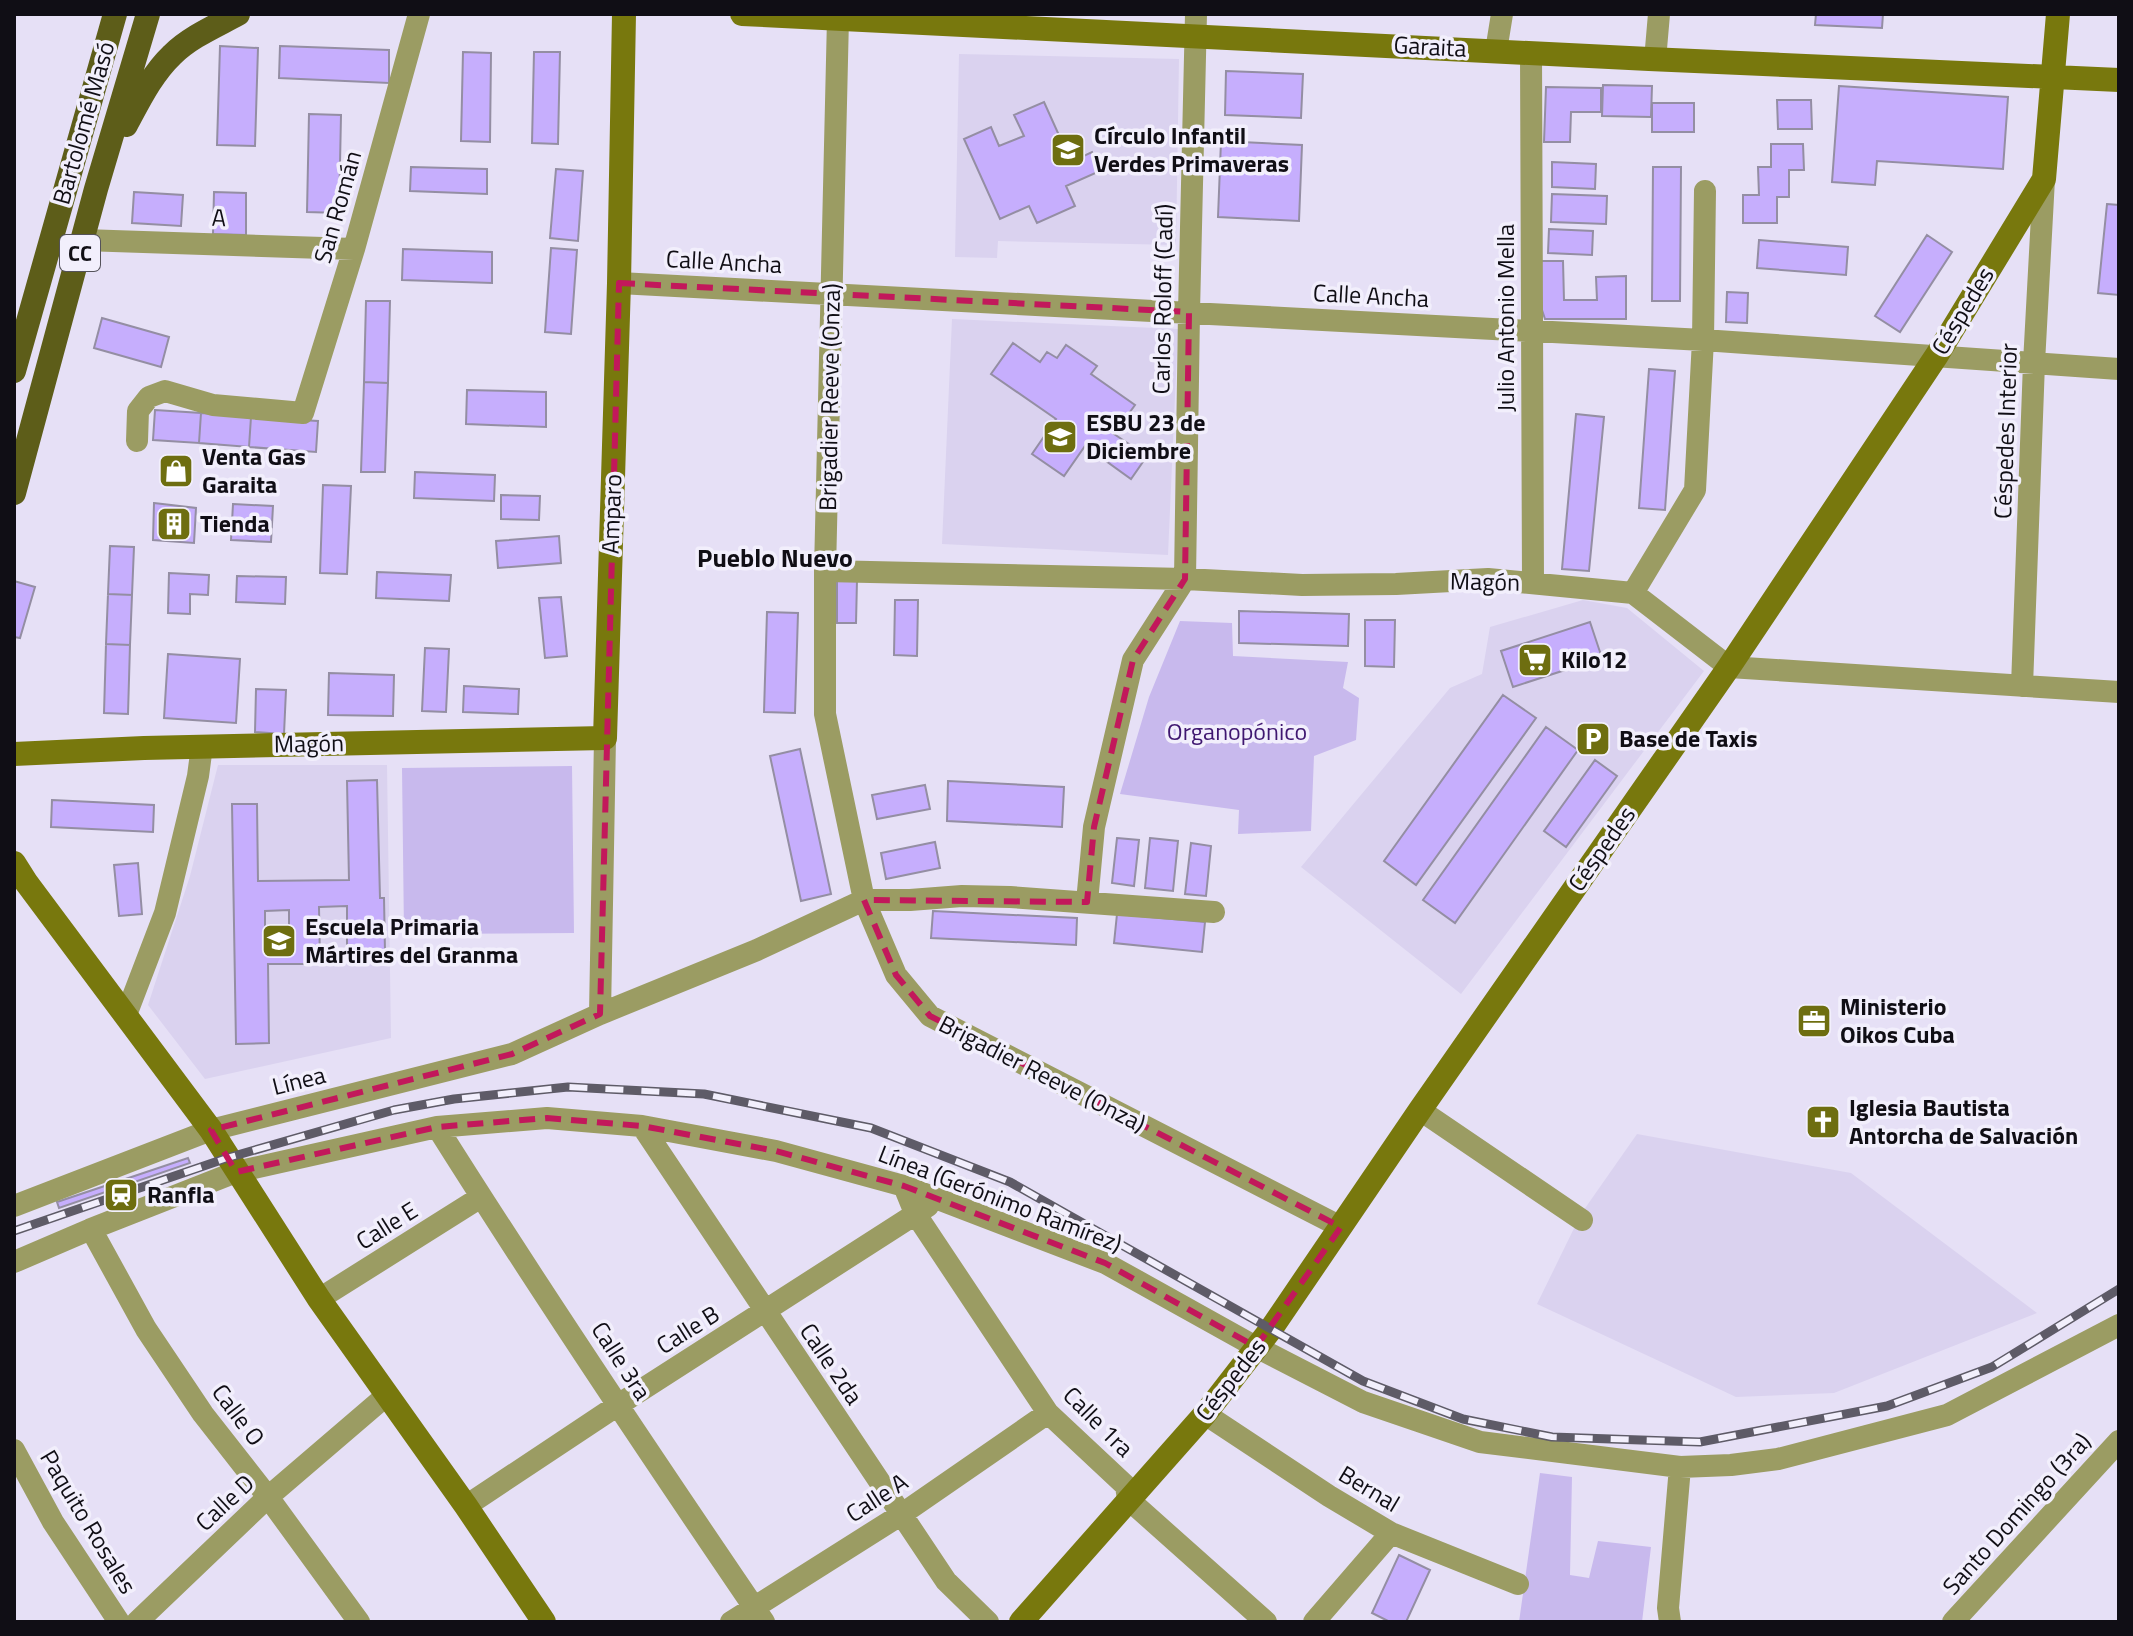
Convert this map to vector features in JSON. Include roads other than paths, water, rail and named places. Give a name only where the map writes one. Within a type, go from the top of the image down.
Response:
[{"type":"main road","name":"Bartolomé Masó","points":[[14,371],[115,14]]},
{"type":"main road","name":"Bartolomé Masó","points":[[14,493],[20,451],[148,14]]},
{"type":"main road","points":[[96,189],[111,152],[148,84],[172,55],[196,37],[238,14]]},
{"type":"street","name":"San Román","points":[[137,441],[138,411],[149,397],[165,391],[213,405],[303,413],[354,249],[419,14]]},
{"type":"street","name":"Amparo","points":[[600,1014],[624,14]]},
{"type":"street","name":"Garaita","points":[[742,14],[1196,25],[1496,51],[2119,80]]},
{"type":"street","points":[[1496,51],[1502,14]]},
{"type":"street","points":[[1655,60],[1659,14]]},
{"type":"street","name":"Céspedes","points":[[1021,1622],[1205,1414],[1271,1329],[1729,667],[1937,355],[2044,179],[2058,14]]},
{"type":"street","name":"Brigadier Reeve (Onza)","points":[[838,16],[825,571],[825,714],[864,900],[896,975],[930,1016],[1341,1227]]},
{"type":"street","name":"Carlos Roloff (Cadí)","points":[[1185,579],[1196,25]]},
{"type":"street","name":"Julio Antonio Mella","points":[[1531,53],[1533,583]]},
{"type":"street","name":"Céspedes Interior","points":[[2022,686],[2044,179]]},
{"type":"street","points":[[1705,191],[1703,340],[1695,490],[1633,593],[1729,667],[2119,692]]},
{"type":"street","name":"A","points":[[83,240],[354,249]]},
{"type":"street","name":"Calle Ancha","points":[[619,283],[1703,340],[2119,369]]},
{"type":"street","name":"Magón","points":[[825,571],[1185,579],[1302,585],[1488,579],[1633,593]]},
{"type":"street","points":[[1087,902],[1094,827],[1133,660],[1185,579]]},
{"type":"street","name":"Magón","points":[[14,754],[202,746],[605,738]]},
{"type":"street","points":[[126,1015],[165,913],[198,776],[202,746]]},
{"type":"street","points":[[14,863],[211,1130],[319,1299],[466,1506],[541,1621]]},
{"type":"street","points":[[864,900],[962,896],[1214,912]]},
{"type":"street","name":"Línea","points":[[14,1206],[211,1130],[512,1054],[600,1014],[757,950],[864,900]]},
{"type":"street","points":[[1420,1110],[1582,1220]]},
{"type":"street","name":"Línea (Gerónimo Ramírez)","points":[[14,1262],[236,1172],[437,1127],[547,1118],[642,1126],[776,1151],[904,1186],[1105,1263],[1363,1402],[1480,1442],[1680,1467],[1778,1459],[1947,1415],[2119,1325]]},
{"type":"street","name":"Calle 2da","points":[[642,1126],[946,1581],[988,1622]]},
{"type":"street","name":"Calle 3ra","points":[[437,1127],[759,1615]]},
{"type":"street","name":"Calle 1ra","points":[[904,1186],[915,1213],[1048,1413],[1126,1486],[1128,1499],[1266,1622]]},
{"type":"street","name":"Calle E","points":[[319,1299],[481,1197]]},
{"type":"street","name":"Calle B","points":[[466,1506],[939,1199]]},
{"type":"street","name":"Calle O","points":[[91,1229],[146,1329],[203,1414],[359,1622]]},
{"type":"street","name":"Calle D","points":[[137,1622],[268,1497],[387,1395]]},
{"type":"street","name":"Calle A","points":[[731,1622],[759,1615],[1048,1413]]},
{"type":"street","name":"Bernal","points":[[1205,1414],[1391,1533],[1518,1584]]},
{"type":"street","name":"Santo Domingo (3ra)","points":[[1965,1618],[2119,1441]]},
{"type":"street","name":"Paquito Rosales","points":[[14,1450],[53,1522],[119,1622]]},
{"type":"street","points":[[1670,1622],[1668,1608],[1680,1467]]},
{"type":"street","points":[[1314,1622],[1391,1533]]},
{"type":"railway","points":[[14,1231],[227,1158],[394,1110],[454,1099],[568,1087],[704,1094],[871,1128],[1010,1182],[1363,1381],[1463,1419],[1552,1437],[1700,1442],[1887,1406],[1992,1367],[2119,1289]]},
{"type":"place","name":"Círculo Infantil Verdes Primaveras","points":[[1068,150]]},
{"type":"place","name":"ESBU 23 de Diciembre","points":[[1060,437]]},
{"type":"place","name":"Venta Gas Garaita","points":[[176,471]]},
{"type":"place","name":"Tienda","points":[[174,524]]},
{"type":"place","name":"Kilo12","points":[[1535,660]]},
{"type":"place","name":"Base de Taxis","points":[[1593,739]]},
{"type":"place","name":"Escuela Primaria Mártires del Granma","points":[[279,941]]},
{"type":"place","name":"Ministerio Oikos Cuba","points":[[1814,1021]]},
{"type":"place","name":"Iglesia Bautista Antorcha de Salvación","points":[[1823,1122]]},
{"type":"place","name":"Ranfla","points":[[121,1195]]},
{"type":"district","name":"Pueblo Nuevo","points":[[775,558]]},
{"type":"park label","name":"Organopónico","points":[[1237,732]]}]
